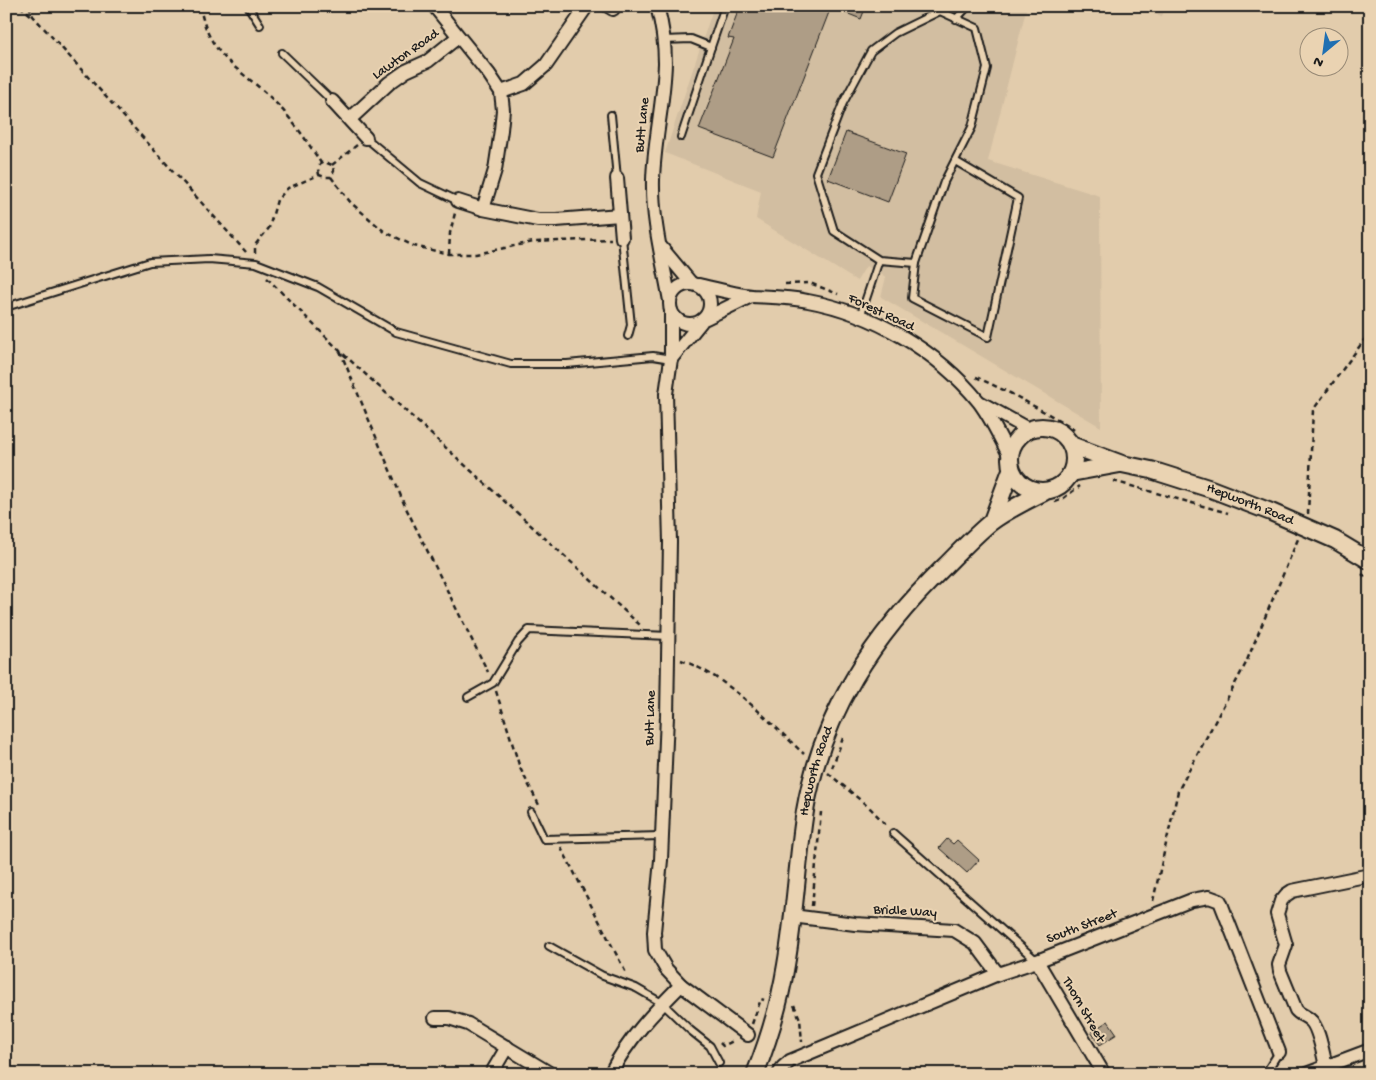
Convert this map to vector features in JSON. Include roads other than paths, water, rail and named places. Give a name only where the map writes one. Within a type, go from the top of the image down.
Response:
[{"type":"street","points":[[434,6],[489,74],[501,92],[503,110],[499,146],[495,170],[483,209]]},
{"type":"street","points":[[501,92],[524,84],[546,65],[587,6]]},
{"type":"street","name":"Butt Lane","points":[[657,6],[665,63],[653,181],[655,223],[670,306],[671,359],[666,394],[670,542],[668,636],[661,860],[654,950],[666,969],[681,984],[748,1034]]},
{"type":"street","name":"Lawton Road","points":[[350,119],[389,82],[406,71],[428,61],[458,37]]},
{"type":"street","points":[[332,101],[366,138]]},
{"type":"street","points":[[617,178],[622,238]]},
{"type":"street","points":[[458,201],[483,209],[538,220],[620,215]]},
{"type":"street","name":"Butt Lane","points":[[660,247],[695,284]]},
{"type":"street","points":[[671,359],[703,320],[710,311],[711,304],[710,296],[706,290],[695,284],[677,288],[673,294],[670,306],[676,319],[683,324],[692,325],[703,320]]},
{"type":"street","name":"Forest Road","points":[[695,284],[751,296],[769,295],[810,301],[860,316],[905,339],[958,380],[979,402],[993,424],[1010,462]]},
{"type":"street","name":"Forest Road","points":[[703,320],[751,296]]},
{"type":"street","name":"Forest Road","points":[[979,402],[1028,429]]},
{"type":"street","points":[[1048,427],[1073,438],[1077,479],[1060,486],[1046,498],[1020,484],[1010,462],[1016,440],[1028,429],[1048,427]]},
{"type":"street","name":"Hepworth Road","points":[[1073,438],[1122,464],[1169,475],[1270,512],[1335,540],[1370,561]]},
{"type":"street","name":"Hepworth Road","points":[[992,521],[1010,462]]},
{"type":"street","name":"Hepworth Road","points":[[1077,479],[1122,464]]},
{"type":"street","name":"Hepworth Road","points":[[755,1074],[771,1029],[786,966],[805,811],[815,764],[849,687],[875,644],[915,595],[992,521],[1046,498]]},
{"type":"street","points":[[1326,1066],[1314,1025],[1296,1010],[1280,971],[1279,965],[1286,945],[1278,923],[1277,914],[1281,901],[1292,891],[1370,875]]},
{"type":"street","name":"South Street","points":[[781,1070],[790,1061],[998,974],[1037,961],[1192,900],[1209,897],[1220,901],[1279,1052]]},
{"type":"street","name":"Bridle Way","points":[[792,916],[854,924],[954,930],[976,943],[998,974]]},
{"type":"street","name":"Thorn Street","points":[[1037,961],[1104,1074]]},
{"type":"street","points":[[610,1074],[620,1054],[631,1039],[681,984]]},
{"type":"street","points":[[435,1018],[449,1018],[468,1024],[551,1074]]},
{"type":"street","points":[[491,1074],[506,1047]]},
{"type":"street","points":[[1306,1074],[1370,1050]]},
{"type":"lane","points":[[248,6],[260,25]]},
{"type":"lane","points":[[682,138],[725,6]]},
{"type":"lane","points":[[956,19],[968,6]]},
{"type":"lane","points":[[916,263],[879,260],[834,231],[816,173],[842,103],[871,51],[895,33],[940,11],[977,28],[987,68],[972,127],[944,182],[916,263],[912,298],[988,337],[1018,198],[955,161]]},
{"type":"lane","points":[[663,40],[691,39],[711,47]]},
{"type":"lane","points":[[282,54],[332,101]]},
{"type":"lane","points":[[611,115],[617,178]]},
{"type":"lane","points":[[366,138],[420,183],[458,201]]},
{"type":"lane","points":[[622,238],[631,325],[628,336]]},
{"type":"lane","points":[[6,307],[150,262],[209,260],[256,263],[318,287],[396,332],[511,364],[567,364],[653,356],[671,359]]},
{"type":"lane","points":[[860,316],[879,260]]},
{"type":"lane","points":[[468,697],[493,683],[518,642],[529,630],[668,636]]},
{"type":"lane","points":[[531,812],[544,839],[661,836]]},
{"type":"lane","points":[[892,833],[1037,961]]},
{"type":"lane","points":[[549,946],[603,976],[636,988],[662,1003],[710,1046],[719,1063]]},
{"type":"lane","name":"South Street","points":[[1265,1074],[1279,1052]]}]
